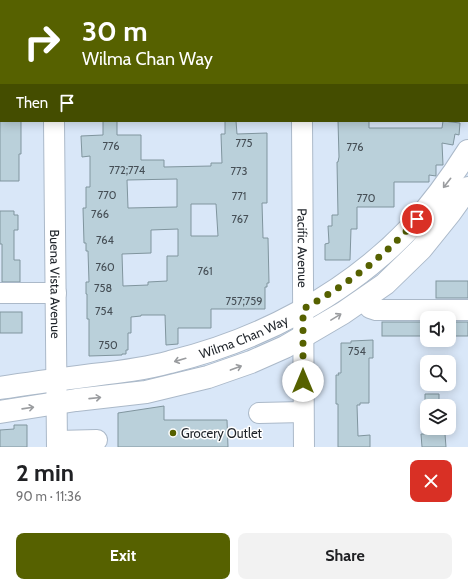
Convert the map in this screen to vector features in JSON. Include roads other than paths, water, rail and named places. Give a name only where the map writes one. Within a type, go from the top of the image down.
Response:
[{"type":"main road","name":"Wilma Chan Way","points":[[0,388],[126,371],[169,363],[234,343],[264,330],[321,299],[354,277],[383,253],[410,228],[432,202],[454,174],[468,150]]},
{"type":"main road","name":"Wilma Chan Way","points":[[0,412],[76,400],[146,392],[208,377],[251,362],[285,347],[343,313],[385,284],[421,249],[468,188]]},
{"type":"street","name":"Buena Vista Avenue","points":[[54,122],[57,444]]},
{"type":"street","name":"Pacific Avenue","points":[[302,122],[304,447]]},
{"type":"street","points":[[0,293],[56,293]]},
{"type":"street","points":[[363,299],[370,308],[376,310],[468,310]]},
{"type":"street","points":[[259,412],[303,412]]},
{"type":"street","points":[[57,444],[97,440]]},
{"type":"place","name":"Grocery Outlet","points":[[173,433]]}]
